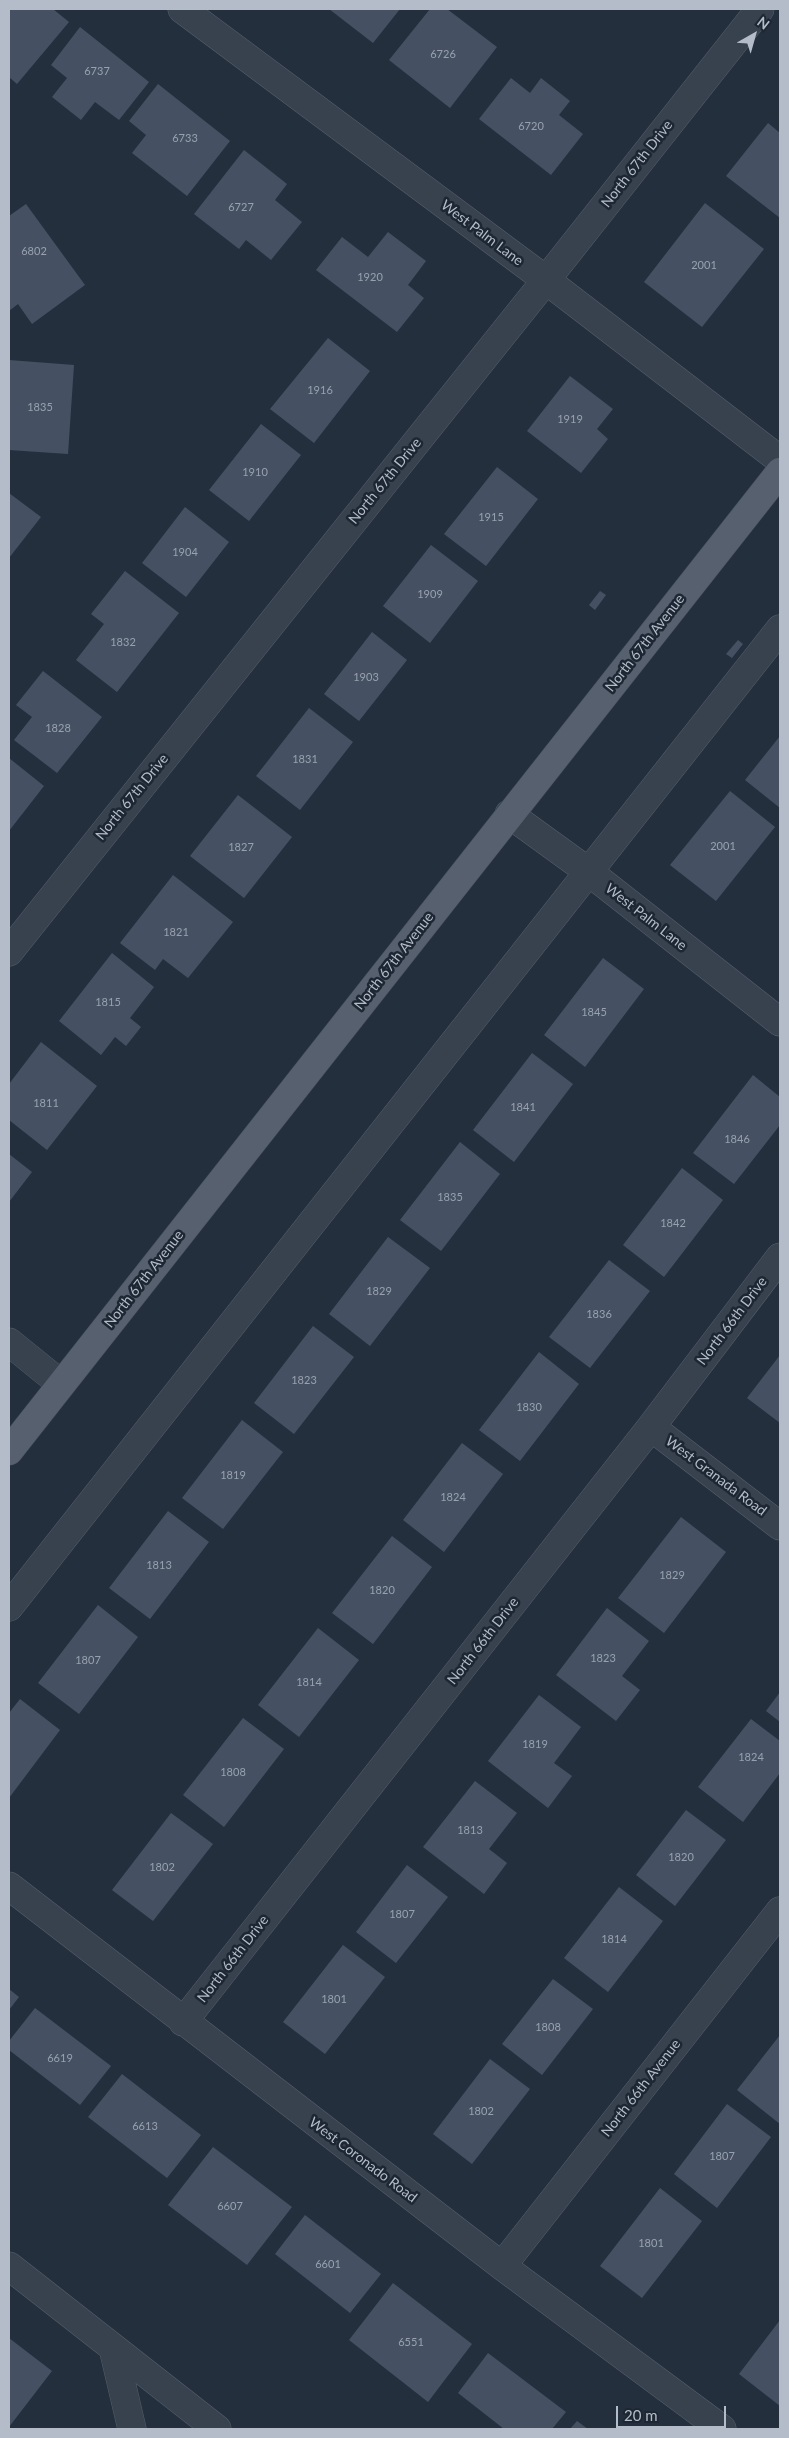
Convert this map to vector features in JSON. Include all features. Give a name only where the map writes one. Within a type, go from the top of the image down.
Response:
[{"type":"main road","name":"North 67th Avenue","points":[[9,1451],[780,472]]},
{"type":"street","name":"West Palm Lane","points":[[182,9],[546,280],[780,460]]},
{"type":"street","name":"North 67th Drive","points":[[9,952],[760,9]]},
{"type":"street","points":[[9,1607],[780,629]]},
{"type":"street","name":"West Palm Lane","points":[[509,814],[589,872],[780,1022]]},
{"type":"street","name":"North 66th Drive","points":[[183,2022],[651,1427],[780,1257]]},
{"type":"street","points":[[9,1342],[61,1384]]},
{"type":"street","name":"West Granada Road","points":[[651,1427],[780,1526]]},
{"type":"street","name":"West Coronado Road","points":[[9,1886],[502,2266],[722,2429]]},
{"type":"street","name":"North 66th Avenue","points":[[502,2266],[780,1911]]},
{"type":"street","points":[[9,2266],[216,2429]]},
{"type":"street","points":[[113,2348],[132,2429]]},
{"type":"building","points":[[9,9],[53,9],[69,22],[17,84],[9,77]]},
{"type":"building","points":[[329,9],[400,9],[373,43]]},
{"type":"building","points":[[430,9],[447,9],[497,47],[450,108],[389,60]]},
{"type":"building","points":[[80,27],[149,82],[119,120],[95,102],[81,120],[52,97],[67,78],[51,65]]},
{"type":"building","points":[[511,78],[530,93],[541,78],[570,101],[559,115],[583,134],[551,175],[479,119]]},
{"type":"building","points":[[158,84],[230,141],[187,196],[132,153],[146,135],[129,121]]},
{"type":"building","points":[[768,123],[780,133],[780,218],[726,176]]},
{"type":"building","points":[[244,150],[287,184],[275,200],[302,222],[271,260],[246,240],[239,249],[194,214]]},
{"type":"building","points":[[705,203],[764,249],[702,327],[644,282]]},
{"type":"building","points":[[26,204],[85,285],[32,324],[18,304],[9,311],[9,216]]},
{"type":"building","points":[[388,232],[426,261],[408,285],[424,298],[397,332],[316,270],[342,237],[368,257]]},
{"type":"building","points":[[328,338],[370,371],[314,443],[270,409]]},
{"type":"building","points":[[9,360],[74,365],[68,454],[9,450]]},
{"type":"building","points":[[570,376],[613,409],[597,429],[608,439],[581,473],[527,431]]},
{"type":"building","points":[[261,424],[301,455],[249,521],[209,490]]},
{"type":"building","points":[[497,467],[538,499],[486,566],[444,534]]},
{"type":"building","points":[[9,493],[41,517],[9,558]]},
{"type":"building","points":[[185,507],[229,542],[186,597],[142,563]]},
{"type":"building","points":[[431,545],[478,581],[430,643],[383,606]]},
{"type":"building","points":[[125,571],[179,613],[117,692],[76,660],[104,624],[91,614]]},
{"type":"building","points":[[600,591],[606,595],[595,610],[589,605]]},
{"type":"building","points":[[372,632],[407,660],[359,721],[324,694]]},
{"type":"building","points":[[738,640],[743,644],[732,658],[726,654]]},
{"type":"building","points":[[43,671],[102,717],[57,773],[14,740],[32,717],[16,705]]},
{"type":"building","points":[[309,708],[353,742],[300,810],[256,776]]},
{"type":"building","points":[[780,736],[780,808],[745,780]]},
{"type":"building","points":[[9,758],[44,786],[9,831]]},
{"type":"building","points":[[730,791],[775,827],[716,901],[670,865]]},
{"type":"building","points":[[238,795],[292,837],[244,898],[190,856]]},
{"type":"building","points":[[173,875],[233,922],[188,978],[163,959],[155,970],[120,943]]},
{"type":"building","points":[[112,953],[154,987],[130,1018],[141,1027],[126,1046],[115,1037],[101,1055],[59,1021]]},
{"type":"building","points":[[603,958],[644,989],[585,1067],[544,1035]]},
{"type":"building","points":[[41,1042],[97,1086],[47,1150],[9,1120],[9,1084]]},
{"type":"building","points":[[532,1053],[573,1084],[514,1162],[473,1130]]},
{"type":"building","points":[[753,1075],[780,1097],[780,1125],[734,1184],[693,1153]]},
{"type":"building","points":[[460,1142],[500,1174],[441,1251],[400,1220]]},
{"type":"building","points":[[9,1154],[32,1172],[9,1202]]},
{"type":"building","points":[[682,1168],[723,1200],[664,1277],[623,1245]]},
{"type":"building","points":[[388,1237],[430,1268],[370,1346],[329,1314]]},
{"type":"building","points":[[609,1260],[650,1291],[590,1368],[549,1337]]},
{"type":"building","points":[[313,1326],[354,1357],[294,1434],[254,1403]]},
{"type":"building","points":[[539,1352],[579,1384],[520,1461],[479,1430]]},
{"type":"building","points":[[780,1355],[780,1423],[747,1398]]},
{"type":"building","points":[[242,1420],[283,1452],[223,1529],[182,1498]]},
{"type":"building","points":[[462,1443],[503,1474],[444,1552],[403,1520]]},
{"type":"building","points":[[168,1511],[209,1542],[150,1619],[109,1588]]},
{"type":"building","points":[[681,1517],[726,1552],[664,1633],[618,1598]]},
{"type":"building","points":[[392,1536],[432,1567],[373,1644],[332,1613]]},
{"type":"building","points":[[98,1605],[138,1637],[79,1714],[38,1683]]},
{"type":"building","points":[[607,1608],[649,1641],[622,1676],[640,1690],[616,1721],[556,1675]]},
{"type":"building","points":[[318,1628],[359,1660],[299,1737],[258,1705]]},
{"type":"building","points":[[780,1692],[780,1722],[766,1711]]},
{"type":"building","points":[[539,1695],[581,1727],[554,1763],[572,1776],[548,1808],[488,1761]]},
{"type":"building","points":[[20,1699],[60,1730],[9,1798],[9,1713]]},
{"type":"building","points":[[243,1718],[284,1749],[224,1827],[183,1795]]},
{"type":"building","points":[[751,1719],[780,1741],[780,1773],[743,1822],[698,1787]]},
{"type":"building","points":[[475,1781],[517,1813],[489,1849],[507,1863],[484,1894],[423,1847]]},
{"type":"building","points":[[686,1810],[726,1840],[675,1906],[636,1875]]},
{"type":"building","points":[[171,1813],[213,1844],[153,1921],[112,1890]]},
{"type":"building","points":[[407,1865],[448,1897],[396,1963],[356,1932]]},
{"type":"building","points":[[619,1887],[663,1921],[608,1992],[564,1958]]},
{"type":"building","points":[[343,1945],[385,1977],[325,2054],[283,2022]]},
{"type":"building","points":[[553,1979],[593,2009],[542,2075],[502,2044]]},
{"type":"building","points":[[9,1989],[19,1997],[9,2010]]},
{"type":"building","points":[[35,2008],[111,2066],[80,2105],[9,2050],[9,2041]]},
{"type":"building","points":[[780,2035],[780,2124],[737,2090]]},
{"type":"building","points":[[490,2059],[530,2089],[472,2164],[433,2134]]},
{"type":"building","points":[[122,2074],[201,2135],[167,2178],[88,2117]]},
{"type":"building","points":[[727,2104],[771,2137],[717,2208],[674,2174]]},
{"type":"building","points":[[213,2147],[292,2207],[247,2265],[168,2205]]},
{"type":"building","points":[[660,2188],[702,2221],[642,2298],[600,2266]]},
{"type":"building","points":[[305,2215],[381,2274],[350,2313],[275,2254]]},
{"type":"building","points":[[393,2283],[472,2344],[428,2402],[349,2340]]},
{"type":"building","points":[[780,2320],[780,2406],[739,2374]]},
{"type":"building","points":[[9,2338],[52,2371],[9,2427]]},
{"type":"building","points":[[488,2353],[566,2412],[552,2429],[504,2429],[458,2393]]},
{"type":"building","points":[[577,2421],[588,2429],[570,2429]]}]
